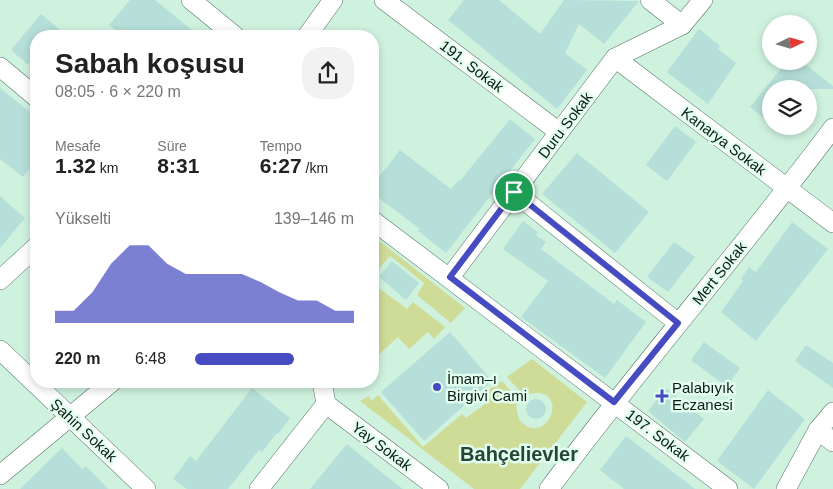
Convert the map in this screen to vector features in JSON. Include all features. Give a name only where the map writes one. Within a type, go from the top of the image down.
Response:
[{"type":"street","points":[[191,0],[228,30]]},
{"type":"street","points":[[312,30],[334,0]]},
{"type":"street","name":"191. Sokak","points":[[384,0],[559,132]]},
{"type":"street","points":[[650,0],[682,25]]},
{"type":"street","name":"Duru Sokak","points":[[450,277],[615,58],[682,25],[703,0]]},
{"type":"street","name":"Kanarya Sokak","points":[[615,58],[833,223]]},
{"type":"street","points":[[0,67],[30,92]]},
{"type":"street","name":"Mert Sokak","points":[[549,489],[614,402],[788,188],[833,128]]},
{"type":"street","points":[[514,192],[678,323]]},
{"type":"street","name":"197. Sokak","points":[[379,225],[728,489]]},
{"type":"street","points":[[0,280],[30,252]]},
{"type":"street","name":"Şahin Sokak","points":[[0,350],[30,380]]},
{"type":"street","name":"Şahin Sokak","points":[[39,388],[146,489]]},
{"type":"street","points":[[0,475],[104,388]]},
{"type":"street","points":[[259,489],[326,404],[323,388]]},
{"type":"street","name":"Yay Sokak","points":[[326,404],[439,489]]},
{"type":"street","points":[[786,489],[826,436],[833,412]]},
{"type":"green space","points":[[379,241],[465,308],[451,323],[417,295],[424,283],[390,256],[379,268]]},
{"type":"green space","points":[[379,288],[407,309],[413,302],[445,327],[434,339],[428,332],[409,349],[398,337],[379,354]]},
{"type":"green space","points":[[532,359],[587,402],[520,489],[474,489],[360,401],[369,396],[371,401],[378,395],[423,447],[462,414],[466,418],[489,401],[486,396],[475,404],[473,400],[502,381],[520,401],[516,406],[519,420],[529,427],[537,428],[544,425],[550,418],[552,402],[548,396],[539,393],[531,393],[525,397],[507,377]]},
{"type":"building","points":[[130,0],[155,0],[192,30],[115,30],[109,25]]},
{"type":"building","points":[[464,0],[499,0],[540,34],[564,0],[639,1],[604,44],[579,24],[565,53],[587,70],[557,109],[448,20]]},
{"type":"building","points":[[41,14],[60,30],[30,30],[30,62],[28,65],[11,50]]},
{"type":"building","points":[[699,29],[720,46],[718,49],[736,63],[708,104],[667,72]]},
{"type":"building","points":[[780,70],[813,70],[833,86],[833,89],[817,89],[817,80],[772,80]]},
{"type":"building","points":[[0,88],[30,112],[30,168],[23,177],[0,159]]},
{"type":"building","points":[[762,92],[762,117],[750,107]]},
{"type":"building","points":[[510,119],[535,139],[446,253],[418,231],[420,229],[379,198],[379,177],[400,150],[451,189],[460,181]]},
{"type":"building","points":[[675,126],[696,142],[667,181],[646,165]]},
{"type":"building","points":[[577,153],[649,212],[615,253],[542,194]]},
{"type":"building","points":[[0,196],[25,218],[0,248]]},
{"type":"building","points":[[523,221],[538,232],[536,235],[546,242],[541,249],[614,304],[617,300],[646,322],[605,378],[521,317],[548,281],[503,249]]},
{"type":"building","points":[[792,222],[828,249],[756,341],[721,312],[743,281],[741,279],[749,267],[756,272]]},
{"type":"building","points":[[674,242],[695,257],[668,292],[647,277]]},
{"type":"building","points":[[392,261],[419,283],[406,300],[379,277]]},
{"type":"building","name":"İmam–ı Birgivi Cami","points":[[450,332],[492,381],[424,441],[381,392]]},
{"type":"building","points":[[704,342],[740,368],[727,387],[691,360]]},
{"type":"building","points":[[806,345],[833,363],[833,388],[795,361]]},
{"type":"building","points":[[252,388],[290,418],[278,434],[262,452],[259,450],[228,489],[187,489],[173,479],[190,456],[196,461]]},
{"type":"building","points":[[666,388],[704,419],[685,442],[648,411]]},
{"type":"building","points":[[768,390],[805,419],[754,489],[717,461]]},
{"type":"building","points":[[536,399],[543,402],[546,409],[543,416],[536,419],[529,416],[526,409],[529,402]]},
{"type":"building","points":[[626,436],[695,489],[624,489],[600,470]]},
{"type":"building","points":[[347,444],[381,472],[403,489],[310,489]]},
{"type":"building","points":[[62,448],[82,469],[86,466],[108,489],[20,489]]},
{"type":"place","name":"İmam–ı Birgivi Cami","points":[[437,387]]},
{"type":"place","name":"Palabıyık Eczanesi","points":[[662,396]]},
{"type":"district","name":"Bahçelievler","points":[[519,454]]},
{"type":"route","points":[[514,192],[678,323],[614,402],[450,277],[514,192]]}]
